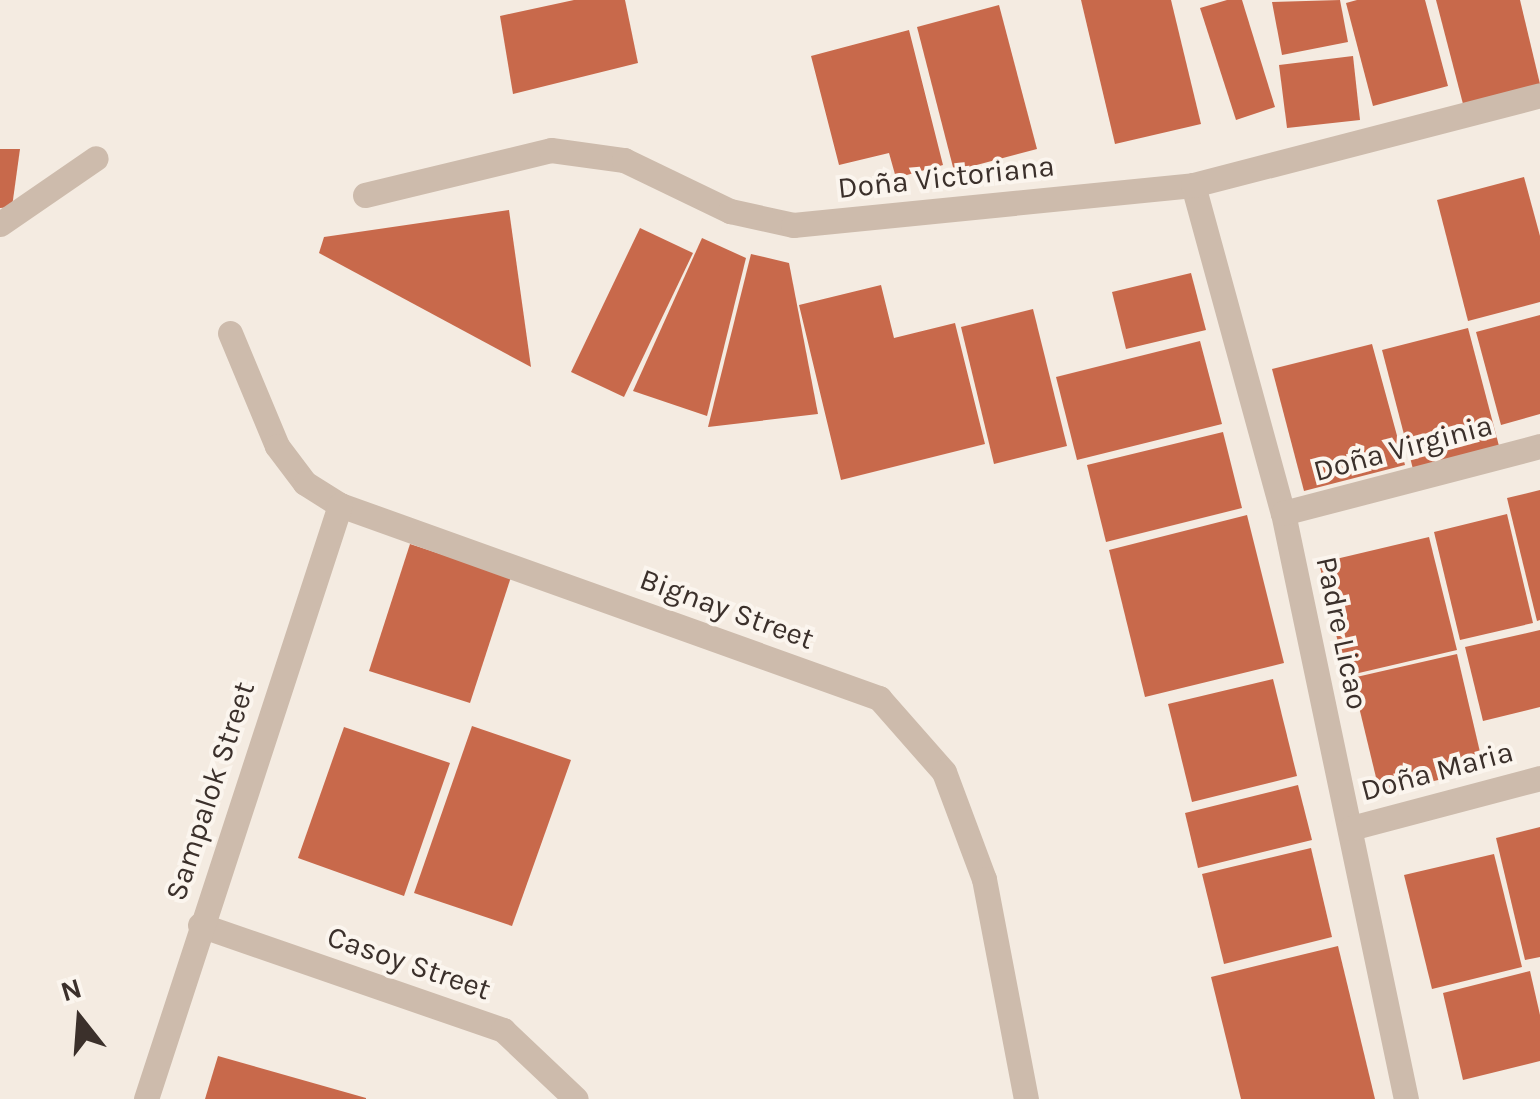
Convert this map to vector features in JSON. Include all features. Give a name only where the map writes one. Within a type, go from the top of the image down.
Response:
[{"type":"street","name":"Doña Victoriana","points":[[365,195],[551,150],[624,160],[730,210],[793,224],[1193,185],[1540,95]]},
{"type":"street","points":[[0,224],[96,158]]},
{"type":"street","name":"Padre Licao","points":[[1193,185],[1283,512],[1406,1099]]},
{"type":"street","name":"Bignay Street","points":[[230,333],[277,446],[305,483],[340,505],[878,698],[944,772],[984,879],[1026,1099]]},
{"type":"street","name":"Doña Virginia","points":[[1283,512],[1540,446]]},
{"type":"street","name":"Sampalok Street","points":[[146,1099],[340,505]]},
{"type":"street","name":"Doña Maria","points":[[1351,828],[1540,778]]},
{"type":"street","name":"Casoy Street","points":[[200,924],[503,1030],[576,1099]]},
{"type":"building","points":[[574,0],[625,0],[638,63],[513,94],[500,16]]},
{"type":"building","points":[[1081,0],[1171,0],[1201,124],[1115,144]]},
{"type":"building","points":[[1242,0],[1275,107],[1236,120],[1200,8]]},
{"type":"building","points":[[1340,0],[1348,42],[1282,55],[1272,2]]},
{"type":"building","points":[[1425,0],[1448,86],[1373,106],[1346,3]]},
{"type":"building","points":[[1436,0],[1520,0],[1540,84],[1463,104]]},
{"type":"building","points":[[999,5],[1037,149],[954,171],[917,27]]},
{"type":"building","points":[[909,30],[943,165],[896,178],[889,153],[839,165],[811,56]]},
{"type":"building","points":[[1353,56],[1360,120],[1287,128],[1279,65]]},
{"type":"building","points":[[0,149],[20,149],[12,207],[0,208]]},
{"type":"building","points":[[1524,177],[1540,236],[1540,302],[1468,321],[1437,200]]},
{"type":"building","points":[[509,210],[531,367],[319,253],[324,237]]},
{"type":"building","points":[[640,228],[693,253],[624,397],[571,372]]},
{"type":"building","points":[[702,238],[746,258],[707,416],[633,391]]},
{"type":"building","points":[[751,254],[789,263],[818,414],[708,427]]},
{"type":"building","points":[[1191,273],[1206,330],[1126,349],[1112,292]]},
{"type":"building","points":[[881,285],[894,338],[955,323],[985,444],[841,480],[799,305]]},
{"type":"building","points":[[1033,309],[1067,446],[994,464],[961,327]]},
{"type":"building","points":[[1540,315],[1540,414],[1501,425],[1476,332]]},
{"type":"building","points":[[1468,328],[1499,446],[1413,469],[1382,350]]},
{"type":"building","points":[[1200,341],[1222,424],[1077,460],[1056,377]]},
{"type":"building","points":[[1372,344],[1405,465],[1304,491],[1272,369]]},
{"type":"building","points":[[1223,432],[1242,508],[1106,542],[1087,465]]},
{"type":"building","points":[[1540,490],[1540,620],[1537,621],[1507,498]]},
{"type":"building","points":[[1507,514],[1533,623],[1460,640],[1434,532]]},
{"type":"building","points":[[1247,515],[1284,663],[1145,697],[1109,550]]},
{"type":"building","points":[[1429,537],[1457,650],[1346,676],[1319,563]]},
{"type":"building","points":[[410,544],[511,577],[470,703],[369,671]]},
{"type":"building","points":[[1540,630],[1540,707],[1483,721],[1465,647]]},
{"type":"building","points":[[1457,654],[1484,769],[1380,794],[1352,678]]},
{"type":"building","points":[[1273,679],[1297,776],[1192,802],[1168,704]]},
{"type":"building","points":[[472,726],[571,760],[512,926],[414,893]]},
{"type":"building","points":[[344,727],[450,763],[404,896],[298,858]]},
{"type":"building","points":[[1298,785],[1312,840],[1198,868],[1185,813]]},
{"type":"building","points":[[1540,827],[1540,957],[1525,960],[1496,838]]},
{"type":"building","points":[[1311,848],[1332,937],[1224,964],[1202,874]]},
{"type":"building","points":[[1494,854],[1522,967],[1432,989],[1404,875]]},
{"type":"building","points":[[1338,946],[1375,1099],[1241,1099],[1211,977]]},
{"type":"building","points":[[1530,971],[1540,1015],[1540,1061],[1463,1080],[1443,993]]},
{"type":"building","points":[[218,1056],[366,1098],[366,1099],[205,1099]]}]
